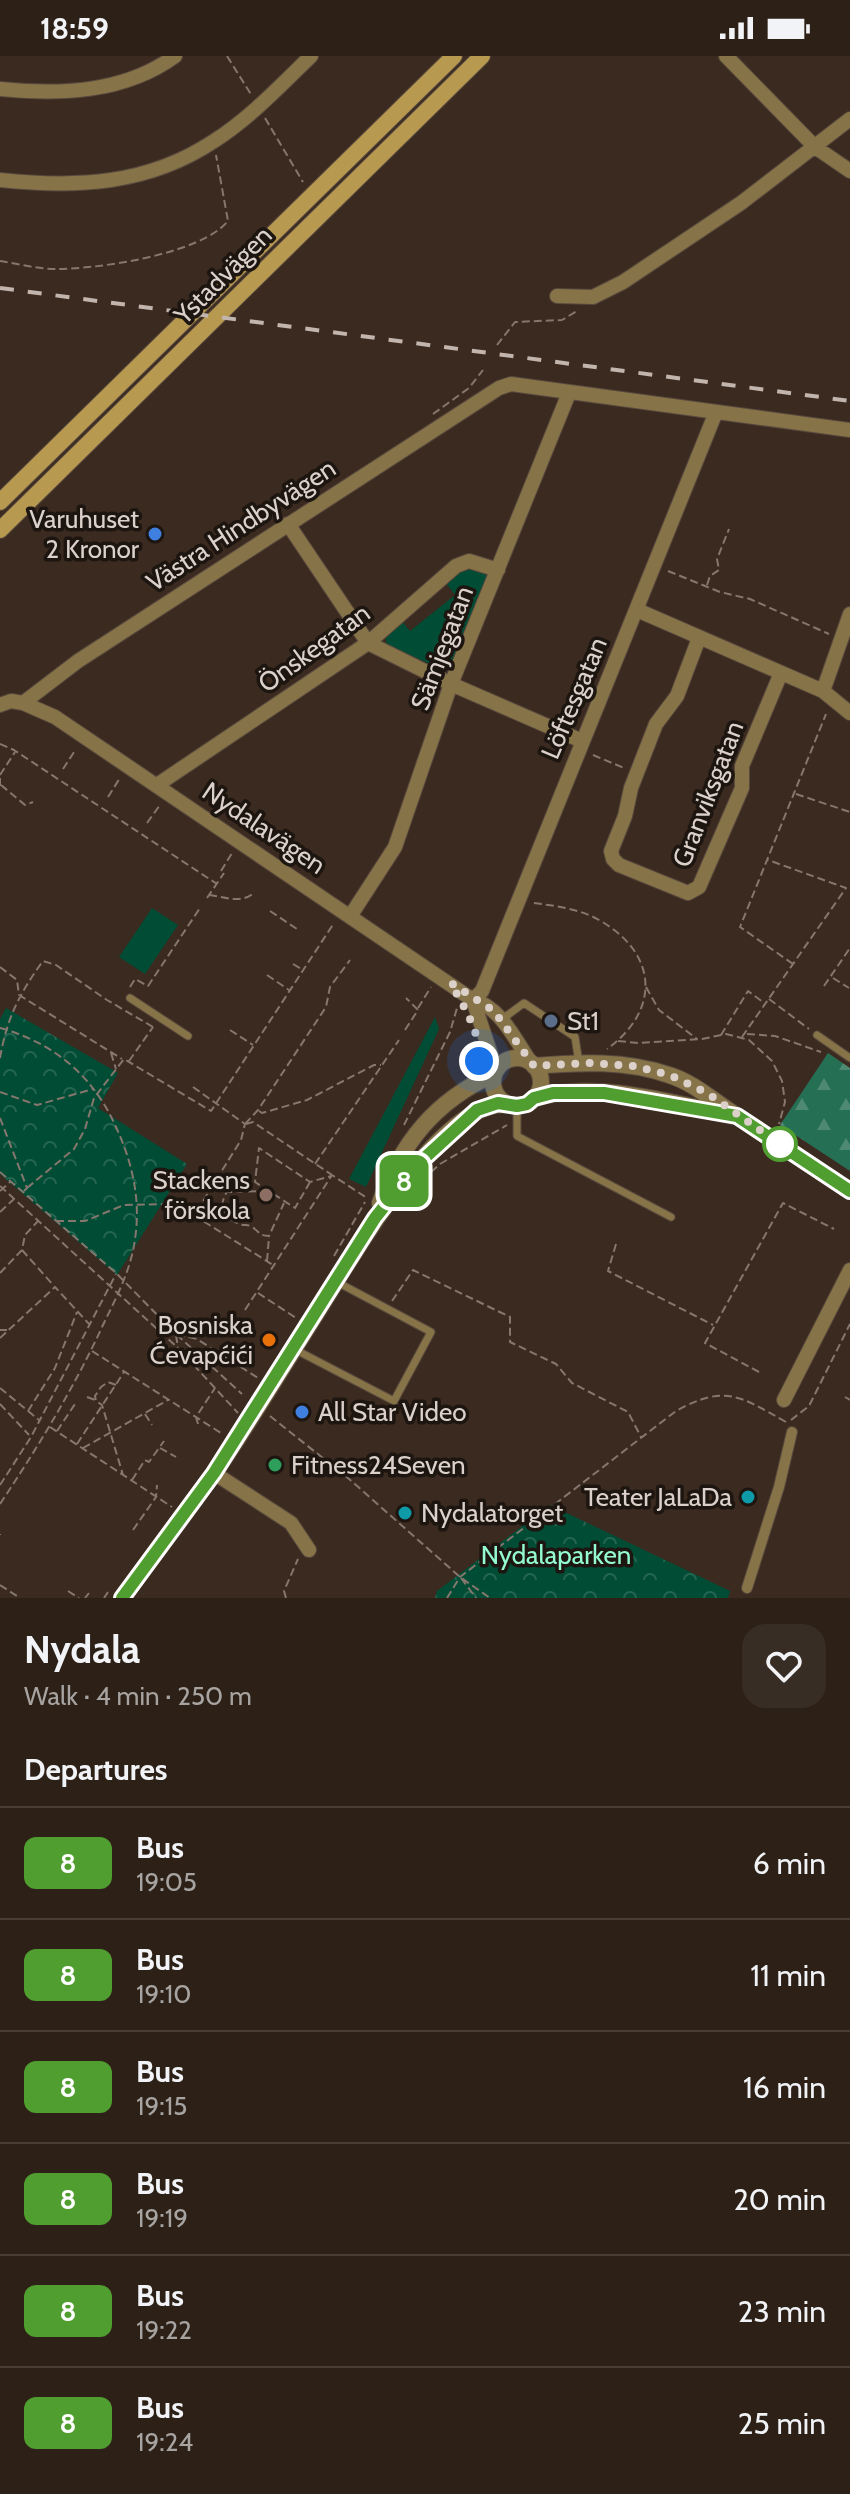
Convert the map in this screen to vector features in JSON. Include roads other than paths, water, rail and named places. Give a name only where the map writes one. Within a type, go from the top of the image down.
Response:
[{"type":"main road","name":"Ystadvägen","points":[[0,502],[454,56]]},
{"type":"main road","name":"Ystadvägen","points":[[0,530],[482,56]]},
{"type":"street","points":[[0,89],[66,93],[89,90],[144,74],[175,56]]},
{"type":"street","points":[[0,180],[52,185],[122,179],[173,163],[213,142],[259,107],[311,56]]},
{"type":"street","points":[[726,56],[815,147],[850,171]]},
{"type":"street","points":[[557,296],[593,297],[623,282],[728,211],[850,119]]},
{"type":"street","name":"Västra Hindbyvägen","points":[[23,703],[78,661],[499,388],[511,384],[569,393]]},
{"type":"street","points":[[569,393],[850,430]]},
{"type":"street","name":"Sämjegatan","points":[[351,915],[395,847],[451,684],[569,393]]},
{"type":"street","name":"Löftesgatan","points":[[473,1000],[482,991],[716,412]]},
{"type":"street","points":[[288,524],[368,643],[580,745]]},
{"type":"street","name":"Önskegatan","points":[[157,785],[368,643],[463,562],[498,570]]},
{"type":"street","points":[[637,610],[781,673],[827,696],[850,713]]},
{"type":"street","points":[[827,696],[850,614]]},
{"type":"street","name":"Granviksgatan","points":[[699,638],[677,696],[656,724],[637,773],[611,851],[619,865],[688,893],[699,887],[742,788],[742,766],[781,673]]},
{"type":"street","points":[[0,705],[11,701],[23,703]]},
{"type":"street","name":"Nydalavägen","points":[[23,703],[55,717],[473,1000],[482,1002],[501,1020],[532,1064]]},
{"type":"street","points":[[473,1000],[495,1072],[495,1092],[514,1110]]},
{"type":"street","points":[[375,1218],[388,1181],[426,1120],[515,1058],[532,1064],[633,1066],[670,1075],[707,1093],[850,1191]]},
{"type":"street","points":[[122,1598],[214,1473],[375,1218],[418,1164],[477,1110],[491,1104],[514,1110],[534,1098],[541,1082],[532,1064]]},
{"type":"street","points":[[534,1098],[553,1093],[604,1093],[737,1116]]},
{"type":"street","points":[[784,1400],[850,1270]]},
{"type":"street","points":[[747,1588],[779,1487],[790,1428]]},
{"type":"street","points":[[214,1473],[291,1523],[307,1547]]},
{"type":"lane","points":[[126,998],[188,1036]]},
{"type":"lane","points":[[501,1020],[519,1005],[529,1005],[575,1037],[579,1063]]},
{"type":"lane","points":[[817,1035],[850,1058]]},
{"type":"lane","points":[[514,1110],[517,1136],[671,1217]]},
{"type":"lane","points":[[294,1348],[394,1401],[431,1332],[336,1282]]},
{"type":"railway","points":[[0,288],[850,401]]},
{"type":"place","name":"Varuhuset 2 Kronor","points":[[155,534]]},
{"type":"place","name":"St1","points":[[551,1021]]},
{"type":"place","name":"Stackens förskola","points":[[266,1195]]},
{"type":"place","name":"Bosniska Ćevapćići","points":[[269,1340]]},
{"type":"place","name":"All Star Video","points":[[302,1412]]},
{"type":"place","name":"Fitness24Seven","points":[[275,1465]]},
{"type":"place","name":"Teater JaLaDa","points":[[748,1497]]},
{"type":"place","name":"Nydalatorget","points":[[405,1513]]},
{"type":"park label","name":"Nydalaparken","points":[[556,1555]]}]
